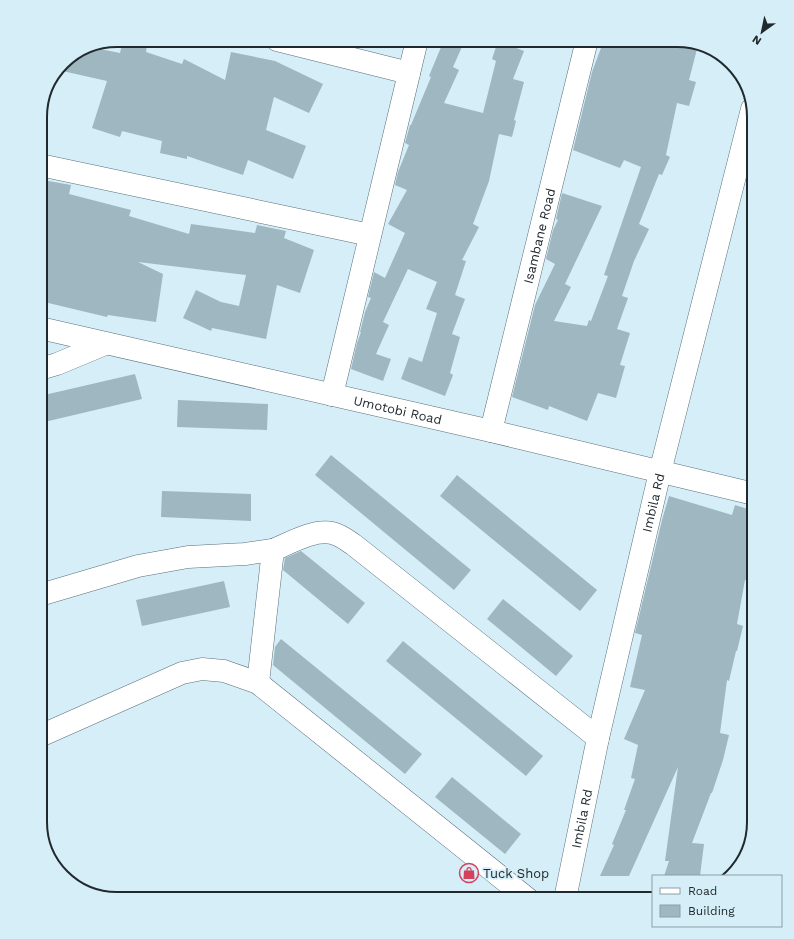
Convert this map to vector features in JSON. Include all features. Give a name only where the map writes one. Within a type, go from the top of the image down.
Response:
[{"type":"street","points":[[305,47],[409,73]]},
{"type":"street","points":[[332,395],[415,47]]},
{"type":"street","name":"Isambane Road","points":[[491,431],[585,47]]},
{"type":"street","name":"Imbila Rd","points":[[566,892],[598,738],[660,472],[747,129]]},
{"type":"street","points":[[47,166],[370,235]]},
{"type":"street","name":"Umotobi Road","points":[[47,330],[491,431],[747,492]]},
{"type":"street","points":[[47,367],[105,344]]},
{"type":"street","points":[[47,593],[138,566],[188,557],[245,554],[273,550],[310,534],[332,533],[344,538],[354,545],[598,738]]},
{"type":"street","points":[[258,683],[273,550]]},
{"type":"street","points":[[47,733],[182,673],[202,669],[224,671],[258,683],[519,892]]},
{"type":"building","points":[[121,47],[147,47],[146,52],[182,64],[184,59],[225,80],[231,52],[275,61],[323,84],[309,113],[274,97],[266,130],[306,146],[293,179],[248,160],[243,175],[187,156],[187,159],[160,153],[162,141],[122,131],[120,137],[92,128],[107,81],[64,71],[82,56],[94,51],[102,49],[120,53]]},
{"type":"building","points":[[441,47],[462,47],[453,67],[459,70],[444,103],[483,113],[496,61],[492,59],[496,47],[514,47],[524,51],[513,79],[524,82],[514,120],[516,121],[512,137],[499,134],[489,181],[473,224],[479,227],[462,260],[466,261],[455,295],[465,299],[452,334],[460,337],[450,373],[453,375],[445,396],[401,379],[409,357],[422,362],[437,313],[426,309],[437,282],[408,269],[383,322],[389,325],[376,354],[391,359],[383,381],[351,369],[365,312],[371,298],[368,297],[374,272],[385,278],[405,233],[388,224],[407,190],[395,185],[398,172],[409,145],[405,143],[410,125],[431,77],[429,76]]},
{"type":"building","points":[[601,47],[682,47],[697,50],[689,80],[696,82],[689,106],[677,103],[666,155],[670,157],[662,175],[659,174],[639,224],[649,229],[634,261],[622,296],[628,298],[617,329],[630,333],[620,365],[625,366],[616,398],[598,393],[587,421],[549,406],[548,410],[512,397],[535,305],[555,264],[546,259],[553,230],[558,220],[556,219],[562,193],[602,206],[565,284],[571,287],[554,321],[587,326],[589,320],[591,321],[608,276],[604,275],[641,167],[624,160],[620,168],[573,150],[592,72]]},
{"type":"building","points":[[47,181],[71,185],[69,194],[131,210],[129,216],[189,234],[191,224],[255,233],[257,225],[286,231],[284,238],[314,250],[300,293],[277,285],[266,339],[212,328],[211,331],[183,318],[196,290],[221,302],[239,306],[246,275],[138,262],[163,274],[156,322],[108,315],[107,317],[47,303]]},
{"type":"building","points":[[135,374],[142,399],[47,421],[47,394]]},
{"type":"building","points":[[178,400],[268,404],[267,430],[177,427]]},
{"type":"building","points":[[331,455],[471,570],[454,590],[315,475]]},
{"type":"building","points":[[457,475],[597,590],[580,611],[440,496]]},
{"type":"building","points":[[162,491],[251,494],[251,521],[161,517]]},
{"type":"building","points":[[669,496],[732,515],[735,505],[747,509],[747,580],[745,580],[737,624],[743,626],[729,681],[727,680],[720,733],[729,735],[723,760],[712,793],[692,843],[704,844],[700,875],[664,875],[669,861],[665,861],[678,767],[629,876],[600,876],[614,845],[612,844],[626,810],[624,810],[635,779],[631,778],[638,745],[624,739],[645,690],[630,687],[642,635],[635,633]]},
{"type":"building","points":[[301,551],[365,603],[348,624],[283,570],[285,558]]},
{"type":"building","points":[[224,581],[230,607],[142,626],[136,600]]},
{"type":"building","points":[[503,599],[573,656],[556,676],[487,619]]},
{"type":"building","points":[[281,639],[422,754],[405,774],[273,665],[275,647]]},
{"type":"building","points":[[403,641],[543,756],[526,776],[386,661]]},
{"type":"building","points":[[452,777],[521,834],[505,854],[435,797]]},
{"type":"place","name":"Tuck Shop","points":[[469,873]]}]
